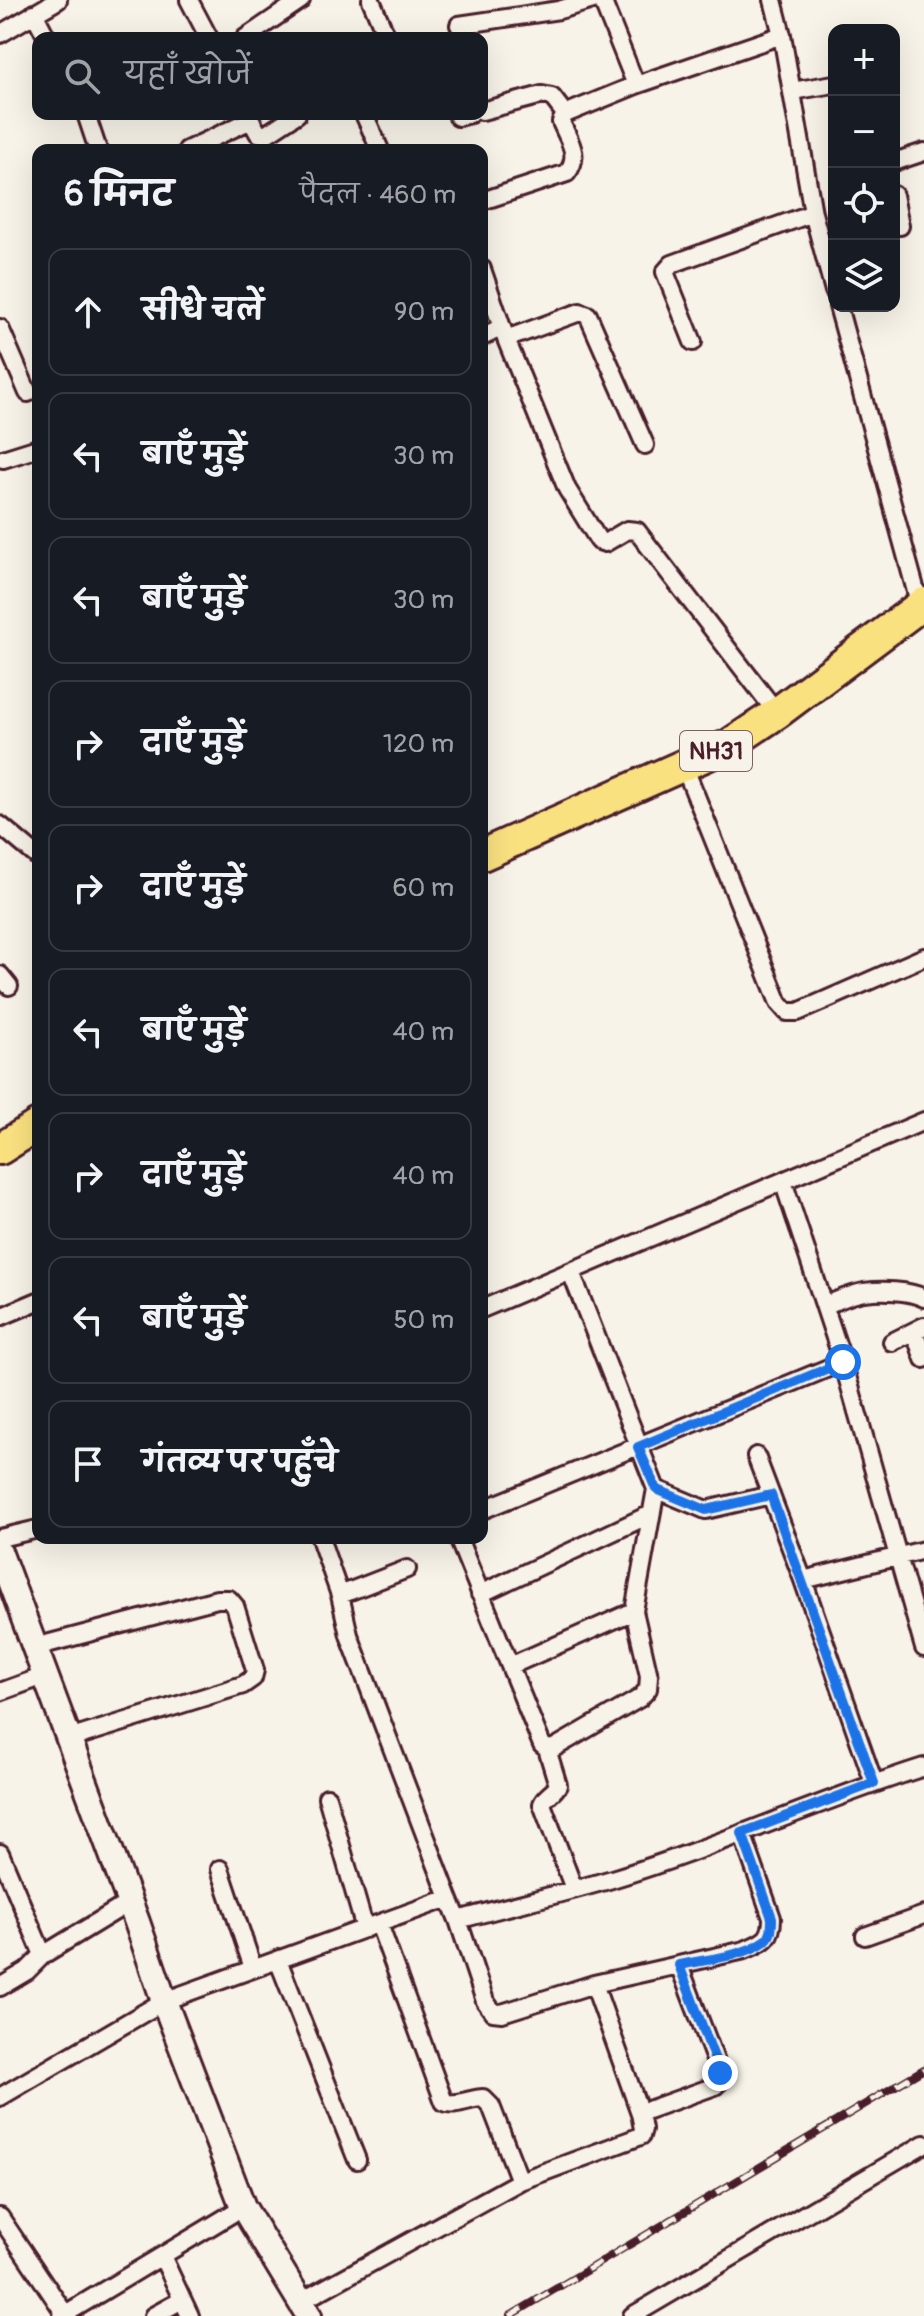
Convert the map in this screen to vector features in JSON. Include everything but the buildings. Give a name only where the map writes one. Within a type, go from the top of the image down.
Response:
[{"type":"highway","name":"NH31","points":[[488,848],[729,745],[922,605]]},
{"type":"highway","points":[[0,1149],[32,1129]]},
{"type":"street","points":[[0,34],[58,0]]},
{"type":"street","points":[[189,0],[206,32]]},
{"type":"street","points":[[254,32],[301,0]]},
{"type":"street","points":[[371,0],[384,32]]},
{"type":"street","points":[[459,25],[559,10],[593,0]]},
{"type":"street","points":[[602,0],[636,85]]},
{"type":"street","points":[[773,0],[813,213],[828,269]]},
{"type":"street","points":[[34,13],[44,32]]},
{"type":"street","points":[[488,199],[567,173],[574,164],[575,156],[561,122],[565,114],[636,85],[782,35]]},
{"type":"street","points":[[792,91],[828,85]]},
{"type":"street","points":[[488,109],[542,95],[552,97],[565,114]]},
{"type":"street","points":[[88,120],[96,144]]},
{"type":"street","points":[[198,144],[244,120]]},
{"type":"street","points":[[252,120],[258,133],[265,135],[288,120]]},
{"type":"street","points":[[367,120],[377,144]]},
{"type":"street","points":[[900,160],[924,152]]},
{"type":"street","points":[[693,342],[665,272],[672,264],[813,213]]},
{"type":"street","points":[[488,286],[567,489],[599,541],[605,543],[627,530],[637,531],[777,713]]},
{"type":"street","points":[[488,336],[580,312],[588,315],[645,445]]},
{"type":"street","points":[[840,312],[922,605]]},
{"type":"street","points":[[0,328],[28,393]]},
{"type":"street","points":[[1,457],[32,449]]},
{"type":"street","points":[[684,766],[779,1003],[787,1012],[798,1012],[924,957]]},
{"type":"street","points":[[0,825],[32,852]]},
{"type":"street","points":[[488,1307],[924,1121]]},
{"type":"street","points":[[783,1181],[843,1362],[924,1648]]},
{"type":"street","points":[[547,1749],[554,1748],[640,1698],[648,1689],[649,1676],[634,1611],[656,1489],[571,1272]]},
{"type":"street","points":[[825,1305],[863,1292],[895,1292],[924,1298]]},
{"type":"street","points":[[0,1317],[32,1304]]},
{"type":"street","points":[[892,1342],[919,1328],[924,1359]]},
{"type":"street","points":[[488,1508],[843,1362]]},
{"type":"street","points":[[756,1456],[874,1783]]},
{"type":"street","points":[[656,1489],[706,1510],[771,1495]]},
{"type":"street","points":[[480,1594],[651,1514]]},
{"type":"street","points":[[0,1538],[32,1530]]},
{"type":"street","points":[[322,1544],[340,1595],[349,1635],[458,1920],[485,2001],[493,2012],[502,2013],[594,1984],[745,1950],[765,1941],[772,1931],[772,1918],[742,1833]]},
{"type":"street","points":[[460,1544],[542,1745],[547,1749],[558,1785],[542,1804],[574,1889]]},
{"type":"street","points":[[803,1580],[924,1550]]},
{"type":"street","points":[[0,1554],[243,2207],[304,2309],[520,2181],[641,2136],[640,2113],[594,1984]]},
{"type":"street","points":[[340,1595],[407,1569]]},
{"type":"street","points":[[35,1647],[217,1599],[229,1599],[235,1606],[255,1670],[253,1678],[243,1685],[69,1739]]},
{"type":"street","points":[[510,1666],[634,1611]]},
{"type":"street","points":[[0,1692],[44,1676]]},
{"type":"street","points":[[458,1920],[613,1878],[924,1767]]},
{"type":"street","points":[[327,1797],[372,1926],[444,2102],[451,2104],[483,2098],[491,2106],[520,2181]]},
{"type":"street","points":[[0,1853],[4,1874],[43,1955]]},
{"type":"street","points":[[220,1869],[253,1968]]},
{"type":"street","points":[[0,2097],[164,2001],[449,1898]]},
{"type":"street","points":[[0,1987],[27,1971],[43,1955],[130,1902]]},
{"type":"street","points":[[865,1936],[924,1915]]},
{"type":"street","points":[[278,1960],[357,2160]]},
{"type":"street","points":[[640,2113],[715,2086],[720,2081],[720,2073],[679,1965]]},
{"type":"street","points":[[632,2316],[924,2144]]},
{"type":"street","points":[[0,2217],[63,2315],[243,2207]]},
{"type":"street","points":[[162,2256],[190,2316]]},
{"type":"street","points":[[153,2316],[182,2300]]},
{"type":"railway","points":[[510,2316],[924,2069]]},
{"type":"route","points":[[720,2073],[679,1965],[745,1950],[765,1941],[772,1931],[772,1918],[742,1833],[874,1783],[771,1495],[706,1510],[694,1507],[656,1489],[638,1447],[843,1362]]}]
